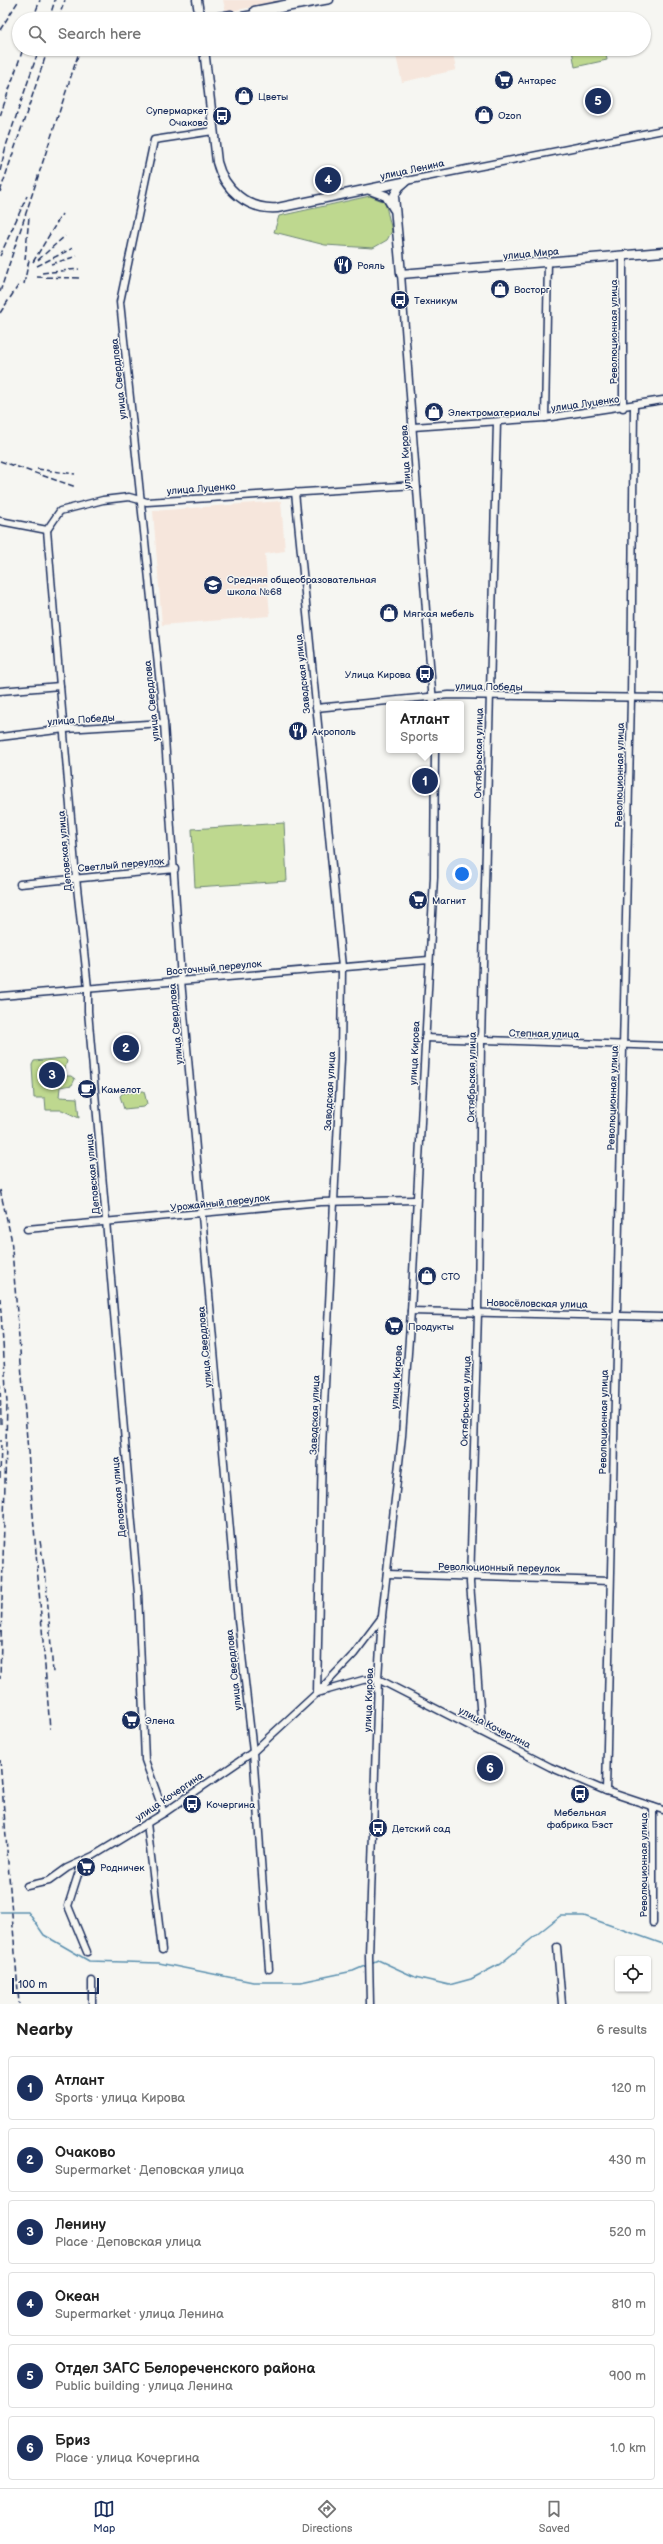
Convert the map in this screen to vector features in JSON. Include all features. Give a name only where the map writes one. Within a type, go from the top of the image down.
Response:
[{"type":"main road","points":[[198,0],[199,12]]},
{"type":"main road","name":"улица Ленина","points":[[205,56],[217,162],[223,180],[231,190],[255,205],[265,209],[277,208],[406,181]]},
{"type":"main road","name":"улица Кирова","points":[[401,274],[394,196],[399,187],[406,181]]},
{"type":"main road","points":[[365,189],[386,196],[394,209]]},
{"type":"main road","name":"улица Мира","points":[[401,274],[663,252]]},
{"type":"street","points":[[241,12],[305,0]]},
{"type":"street","points":[[264,12],[330,0]]},
{"type":"street","name":"улица Ленина","points":[[406,181],[663,130]]},
{"type":"street","name":"улица Свердлова","points":[[213,131],[154,140],[120,302],[164,723],[175,869],[181,980],[238,1620],[253,1752],[269,1968]]},
{"type":"street","name":"Революционная улица","points":[[623,255],[623,408]]},
{"type":"street","points":[[545,418],[548,261]]},
{"type":"street","name":"улица Кирова","points":[[401,274],[433,701]]},
{"type":"street","name":"улица Луценко","points":[[413,428],[545,418],[623,408],[663,400]]},
{"type":"street","name":"Революционная улица","points":[[606,1791],[631,698],[634,406]]},
{"type":"street","name":"Октябрьская улица","points":[[482,1732],[471,1577],[478,1312],[481,1041],[497,422]]},
{"type":"street","name":"улица Луценко","points":[[47,530],[60,511],[103,500],[130,497],[147,502],[416,485]]},
{"type":"street","name":"Заводская улица","points":[[295,492],[342,967],[341,1058],[322,1447],[317,1693]]},
{"type":"street","points":[[0,521],[47,530]]},
{"type":"street","name":"Деповская улица","points":[[47,530],[65,729],[76,878],[88,988],[87,996],[91,1052],[107,1223],[112,1316],[138,1593],[145,1760],[164,1813]]},
{"type":"street","points":[[0,691],[60,686]]},
{"type":"street","name":"улица Победы","points":[[316,708],[432,696],[663,698]]},
{"type":"street","name":"улица Победы","points":[[0,736],[65,729],[164,723]]},
{"type":"street","name":"улица Кирова","points":[[370,2004],[369,1956],[378,1680],[382,1616],[402,1436],[411,1311],[415,1200],[434,877],[435,753]]},
{"type":"street","name":"Светлый переулок","points":[[20,884],[175,869]]},
{"type":"street","name":"Восточный переулок","points":[[1,996],[429,960]]},
{"type":"street","name":"Степная улица","points":[[425,1038],[663,1046]]},
{"type":"street","name":"Урожайный переулок","points":[[27,1229],[334,1202],[415,1200]]},
{"type":"street","name":"Новосёловская улица","points":[[411,1311],[663,1316]]},
{"type":"street","name":"Революционный переулок","points":[[387,1574],[471,1577],[539,1577],[610,1581]]},
{"type":"street","name":"улица Кочергина","points":[[27,1886],[49,1881],[67,1868],[82,1862],[148,1823],[253,1752],[317,1693],[364,1642],[382,1616]]},
{"type":"street","name":"улица Кочергина","points":[[317,1693],[363,1680],[378,1680],[550,1767],[606,1791],[653,1808],[663,1810]]},
{"type":"street","name":"Революционная улица","points":[[653,1808],[654,1923]]},
{"type":"street","points":[[148,1823],[162,1950]]},
{"type":"street","points":[[82,1862],[68,1906],[87,1952]]},
{"type":"street","points":[[557,1947],[562,2004]]},
{"type":"street","points":[[92,1981],[92,2004]]},
{"type":"shaded area","points":[[223,0],[290,0],[226,12]]},
{"type":"shaded area","points":[[396,56],[453,56],[456,70],[402,82]]},
{"type":"shaded area","name":"Средняя общеобразовательная школа №68","points":[[281,501],[285,551],[265,554],[270,616],[162,625],[153,511]]},
{"type":"green space","points":[[573,56],[606,56],[607,60],[575,67]]},
{"type":"green space","points":[[370,196],[385,202],[392,231],[387,240],[373,248],[325,245],[274,232],[279,216]]},
{"type":"green space","points":[[284,823],[287,881],[195,887],[192,829]]},
{"type":"green space","points":[[64,1058],[67,1061],[63,1076],[71,1076],[75,1079],[72,1085],[60,1087],[59,1097],[77,1098],[79,1118],[62,1110],[46,1110],[45,1098],[34,1098],[32,1065],[34,1061]]},
{"type":"green space","points":[[144,1091],[147,1104],[144,1107],[124,1109],[120,1096],[123,1093]]},
{"type":"waterway","points":[[0,1912],[28,1912],[44,1935],[89,1961],[159,1963],[253,1982],[301,1982],[353,1971],[367,1965]]},
{"type":"waterway","points":[[371,1963],[378,1960],[415,1977],[449,1985],[471,1979],[500,1964],[560,1916],[584,1916],[663,1944]]},
{"type":"railway","points":[[0,30],[19,0]]},
{"type":"railway","points":[[36,12],[40,0]]},
{"type":"railway","points":[[51,12],[55,0]]},
{"type":"railway","points":[[61,12],[65,0]]},
{"type":"railway","points":[[0,116],[21,56]]},
{"type":"railway","points":[[0,171],[6,146],[37,56]]},
{"type":"railway","points":[[0,192],[46,56]]},
{"type":"railway","points":[[0,292],[78,56]]},
{"type":"railway","points":[[0,256],[27,196]]},
{"type":"railway","points":[[33,262],[62,214]]},
{"type":"railway","points":[[25,260],[29,217]]},
{"type":"railway","points":[[38,260],[65,236]]},
{"type":"railway","points":[[37,266],[73,248]]},
{"type":"railway","points":[[51,264],[77,256]]},
{"type":"railway","points":[[24,284],[29,260]]},
{"type":"railway","points":[[42,273],[79,269]]},
{"type":"railway","points":[[37,277],[79,278]]},
{"type":"railway","points":[[0,313],[20,283]]},
{"type":"railway","points":[[0,461],[76,487]]},
{"type":"railway","points":[[37,469],[75,474]]},
{"type":"railway","points":[[0,1190],[11,1237],[50,1729]]},
{"type":"railway","points":[[0,1298],[7,1403],[0,1679]]},
{"type":"railway","points":[[0,1382],[1,1424]]},
{"type":"railway","points":[[0,1478],[1,1440]]},
{"type":"railway","points":[[40,1541],[46,1580],[53,1673]]},
{"type":"railway","points":[[0,1760],[19,2004]]},
{"type":"place","name":"Антарес","points":[[504,80]]},
{"type":"place","name":"Цветы","points":[[244,96]]},
{"type":"place","name":"Отдел ЗАГС Белореченского района","points":[[598,101]]},
{"type":"place","name":"Ozon","points":[[484,115]]},
{"type":"place","name":"Супермаркет Очаково","points":[[222,116]]},
{"type":"place","name":"Океан","points":[[328,180]]},
{"type":"place","name":"Рояль","points":[[343,265]]},
{"type":"place","name":"Восторг","points":[[500,289]]},
{"type":"place","name":"Техникум","points":[[400,300]]},
{"type":"place","name":"Электроматериалы","points":[[434,412]]},
{"type":"place","name":"Средняя общеобразовательная школа №68","points":[[213,585]]},
{"type":"place","name":"Мягкая мебель","points":[[389,613]]},
{"type":"place","name":"Улица Кирова","points":[[425,674]]},
{"type":"place","name":"Акрополь","points":[[298,731]]},
{"type":"place","name":"Атлант","points":[[425,781]]},
{"type":"place","name":"Магнит","points":[[418,900]]},
{"type":"place","name":"Очаково","points":[[126,1048]]},
{"type":"place","name":"Ленину","points":[[52,1075]]},
{"type":"place","name":"Камелот","points":[[87,1089]]},
{"type":"place","name":"СТО","points":[[427,1276]]},
{"type":"place","name":"Продукты","points":[[394,1326]]},
{"type":"place","name":"Элена","points":[[131,1720]]},
{"type":"place","name":"Бриз","points":[[490,1768]]},
{"type":"place","name":"Мебельная фабрика Бэст","points":[[580,1794]]},
{"type":"place","name":"Кочергина","points":[[192,1804]]},
{"type":"place","name":"Детский сад","points":[[378,1828]]},
{"type":"place","name":"Родничек","points":[[86,1867]]}]
